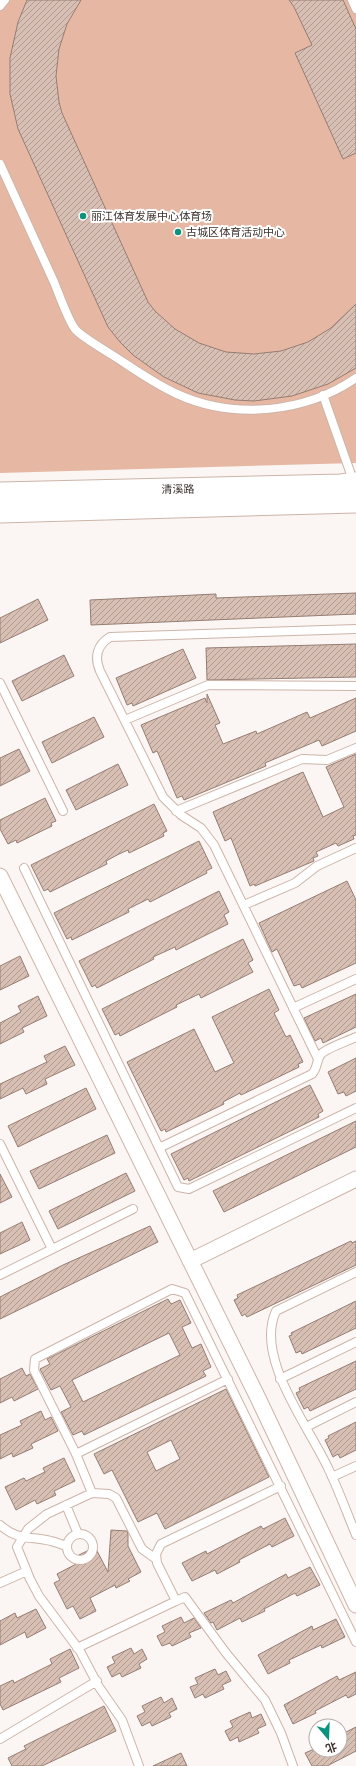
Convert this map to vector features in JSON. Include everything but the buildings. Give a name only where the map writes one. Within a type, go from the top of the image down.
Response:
[{"type":"street","name":"清溪路","points":[[0,493],[355,490]]},
{"type":"street","name":"清溪路","points":[[0,512],[355,490]]},
{"type":"street","points":[[0,876],[258,1398],[356,1605]]},
{"type":"street","points":[[192,1265],[356,1179]]},
{"type":"street","points":[[192,1265],[356,1190]]},
{"type":"lane","points":[[0,6],[5,0]]},
{"type":"lane","points":[[352,0],[356,9]]},
{"type":"lane","points":[[0,164],[75,329],[100,347],[177,394],[215,406],[241,409],[274,408],[294,405],[323,395],[356,378]]},
{"type":"lane","points":[[323,395],[355,490]]},
{"type":"lane","points":[[318,1059],[214,845],[207,833],[176,810],[163,797],[98,665],[97,658],[100,645],[110,637],[356,628]]},
{"type":"lane","points":[[0,683],[63,811]]},
{"type":"lane","points":[[125,720],[208,685],[356,686]]},
{"type":"lane","points":[[176,810],[302,760],[327,760],[356,748]]},
{"type":"lane","points":[[244,905],[296,883],[317,866],[356,848]]},
{"type":"lane","points":[[24,868],[178,1187],[189,1189],[356,1108]]},
{"type":"lane","points":[[293,1008],[356,979]]},
{"type":"lane","points":[[159,1148],[312,1074],[316,1070],[318,1059],[322,1053],[356,1037]]},
{"type":"lane","points":[[0,1144],[52,1249]]},
{"type":"lane","points":[[0,1275],[133,1209]]},
{"type":"lane","points":[[356,1272],[276,1311],[272,1324],[271,1342],[280,1379],[332,1477],[354,1523],[356,1535]]},
{"type":"lane","points":[[92,1493],[76,1454],[34,1370],[35,1359],[172,1289],[186,1293],[356,1642]]},
{"type":"lane","points":[[280,1379],[356,1342]]},
{"type":"lane","points":[[76,1454],[228,1379]]},
{"type":"lane","points":[[306,1426],[356,1402]]},
{"type":"lane","points":[[332,1477],[356,1466]]},
{"type":"lane","points":[[156,1559],[158,1549],[161,1544],[281,1486]]},
{"type":"lane","points":[[139,1766],[122,1720],[77,1648],[49,1612],[27,1571],[17,1547],[22,1538],[37,1521],[47,1514],[92,1493],[109,1494],[116,1498],[142,1549],[156,1559],[176,1601]]},
{"type":"lane","points":[[66,1505],[78,1534]]},
{"type":"lane","points":[[1,1527],[9,1533],[22,1538],[51,1541],[67,1546]]},
{"type":"lane","points":[[78,1534],[83,1534],[92,1542],[92,1552],[84,1559],[74,1559],[69,1555],[67,1546],[68,1541],[78,1534]]},
{"type":"lane","points":[[0,1583],[27,1571]]},
{"type":"lane","points":[[77,1648],[185,1597],[226,1653],[265,1700],[281,1733],[293,1766]]},
{"type":"lane","points":[[0,1739],[97,1681]]},
{"type":"shaded area","name":"古城区体育活动中心","points":[[0,0],[356,0],[356,463],[0,473]]},
{"type":"place","name":"丽江体育发展中心体育场","points":[[83,216]]},
{"type":"place","name":"古城区体育活动中心","points":[[178,232]]}]
